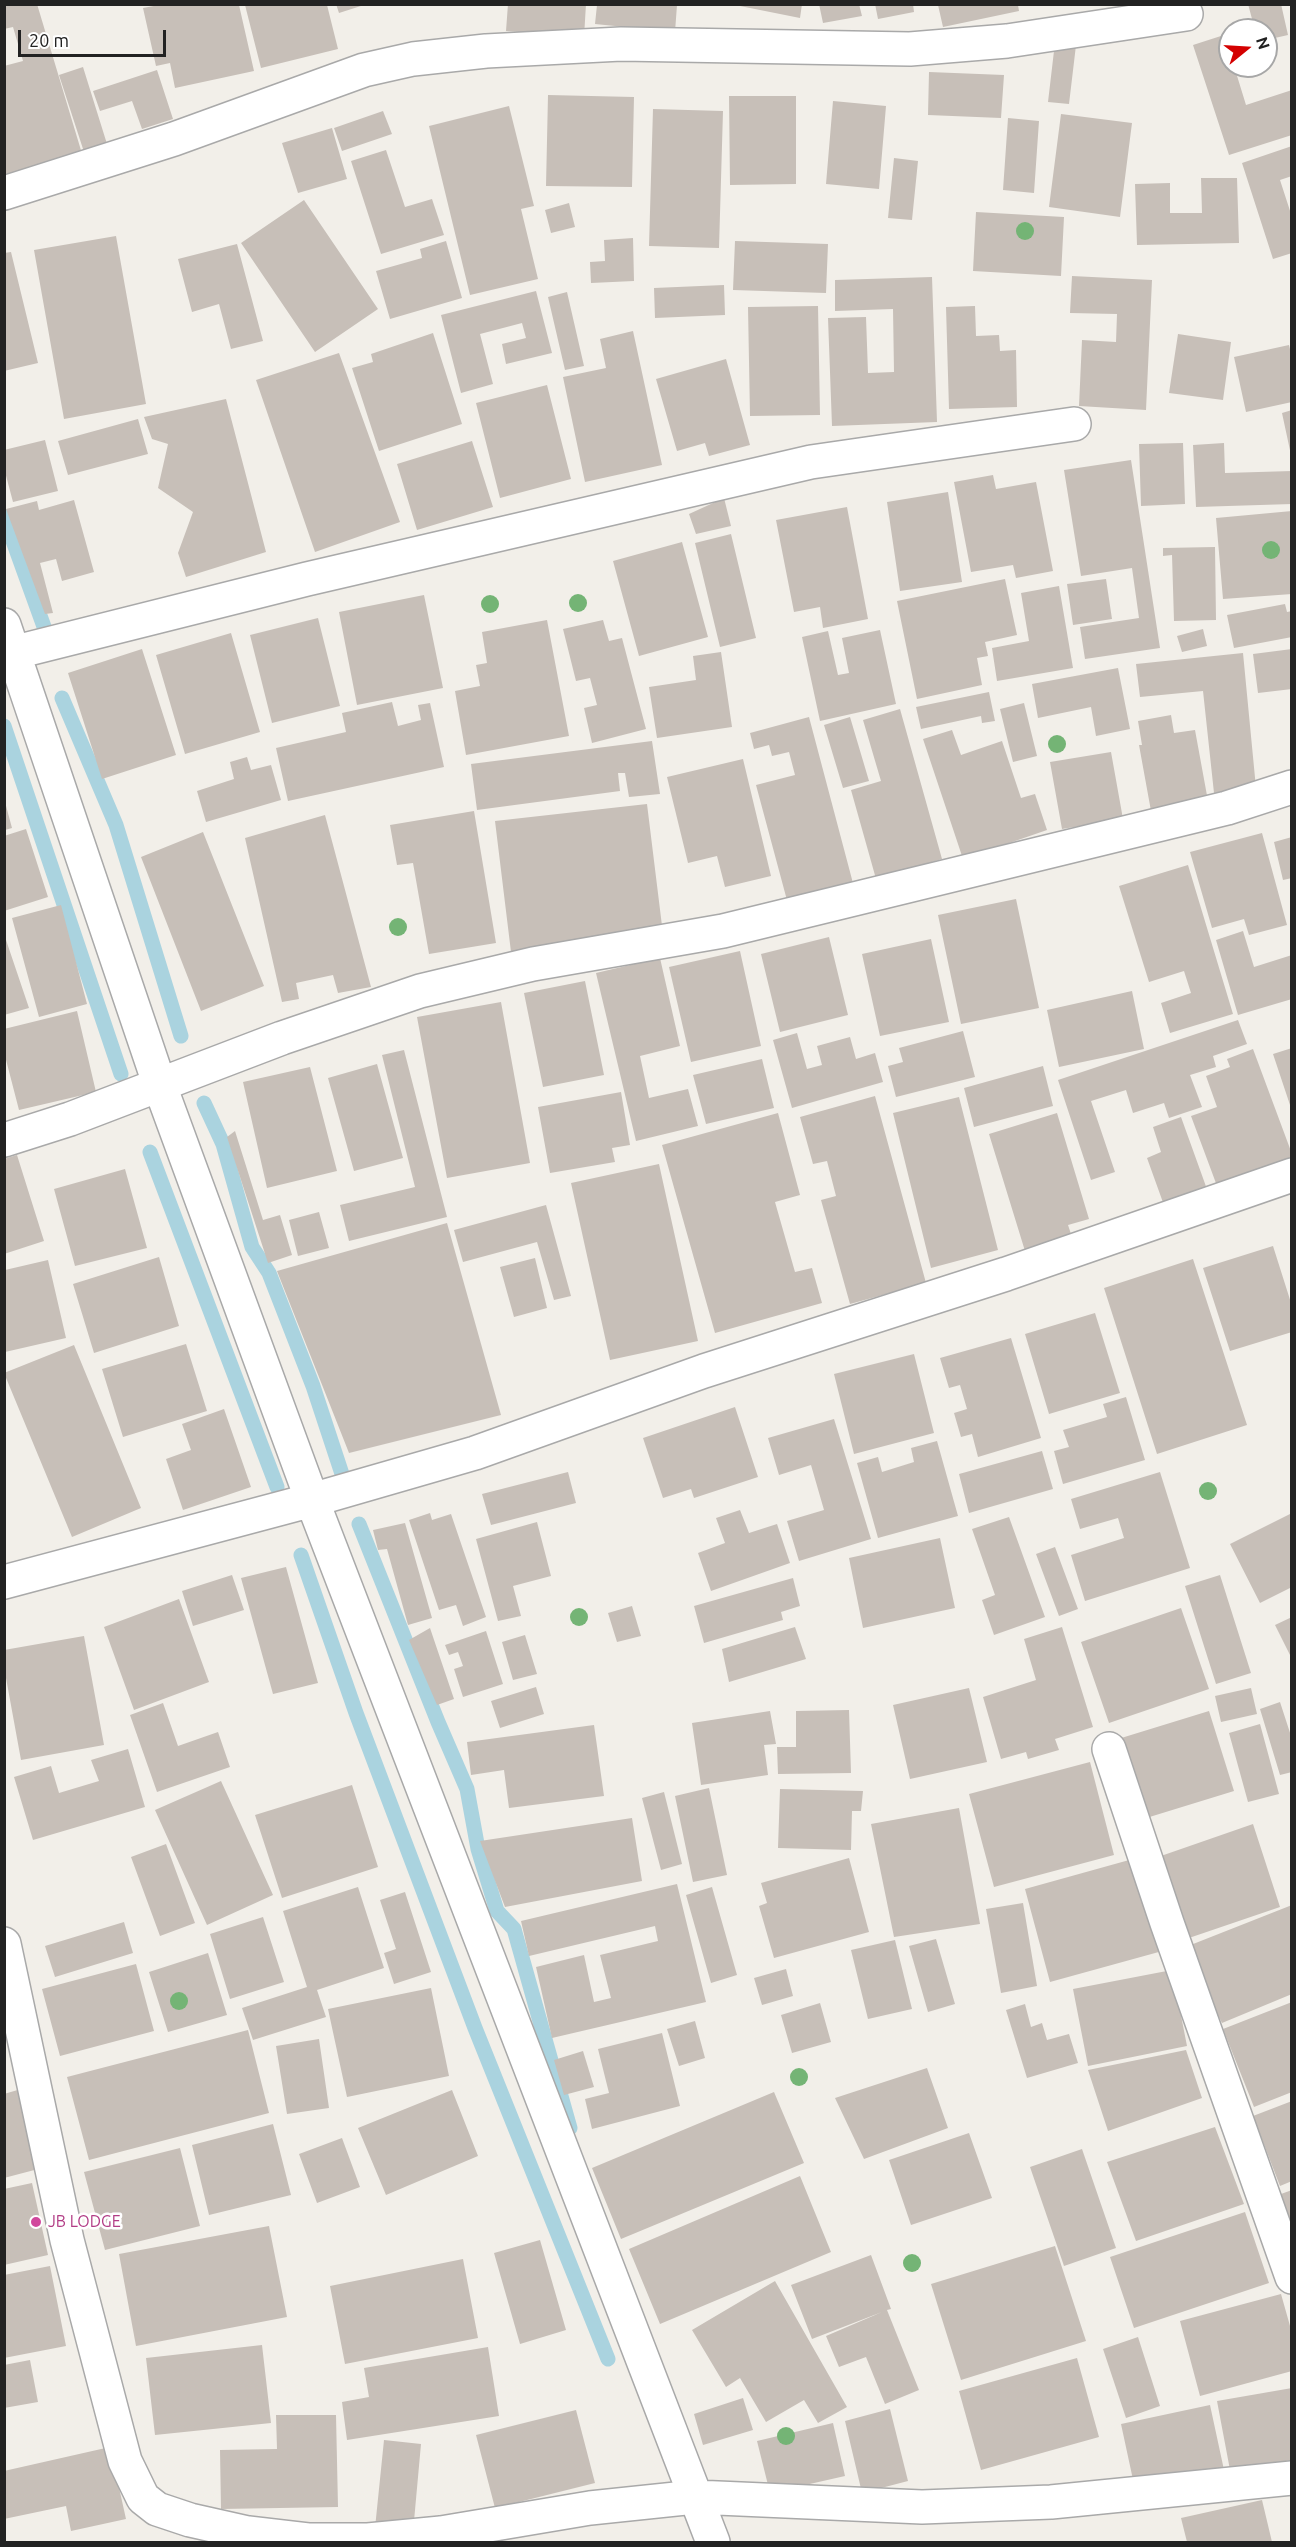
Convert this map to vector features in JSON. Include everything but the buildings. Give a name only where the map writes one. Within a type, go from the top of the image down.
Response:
[{"type":"street","points":[[4,193],[174,139],[364,70],[413,59],[486,51],[621,44],[910,49],[1008,41],[1186,14]]},
{"type":"street","points":[[713,2542],[312,1500],[160,1086],[8,644],[811,462],[1074,424]]},
{"type":"street","points":[[4,1140],[70,1119],[282,1038],[420,991],[534,964],[723,932],[1227,808],[1292,787]]},
{"type":"street","points":[[4,1582],[312,1500],[475,1453],[693,1375],[1006,1274],[1292,1175]]},
{"type":"street","points":[[1109,1749],[1167,1923],[1292,2277]]},
{"type":"street","points":[[4,1944],[70,2251],[125,2461],[143,2498],[157,2509],[179,2517],[248,2533],[308,2540],[368,2540],[441,2533],[590,2508],[695,2497],[922,2507],[1051,2502],[1292,2478]]},
{"type":"waterway","points":[[4,516],[47,635]]},
{"type":"waterway","points":[[62,698],[116,825],[181,1036]]},
{"type":"waterway","points":[[4,726],[121,1074]]},
{"type":"waterway","points":[[204,1103],[223,1144],[252,1247],[269,1273],[313,1386],[342,1474]]},
{"type":"waterway","points":[[150,1152],[277,1487]]},
{"type":"waterway","points":[[359,1524],[467,1789],[478,1849],[497,1911],[514,1929],[570,2128]]},
{"type":"waterway","points":[[301,1555],[356,1713],[475,2028],[608,2359]]},
{"type":"place","name":"JB LODGE","points":[[36,2222]]}]
